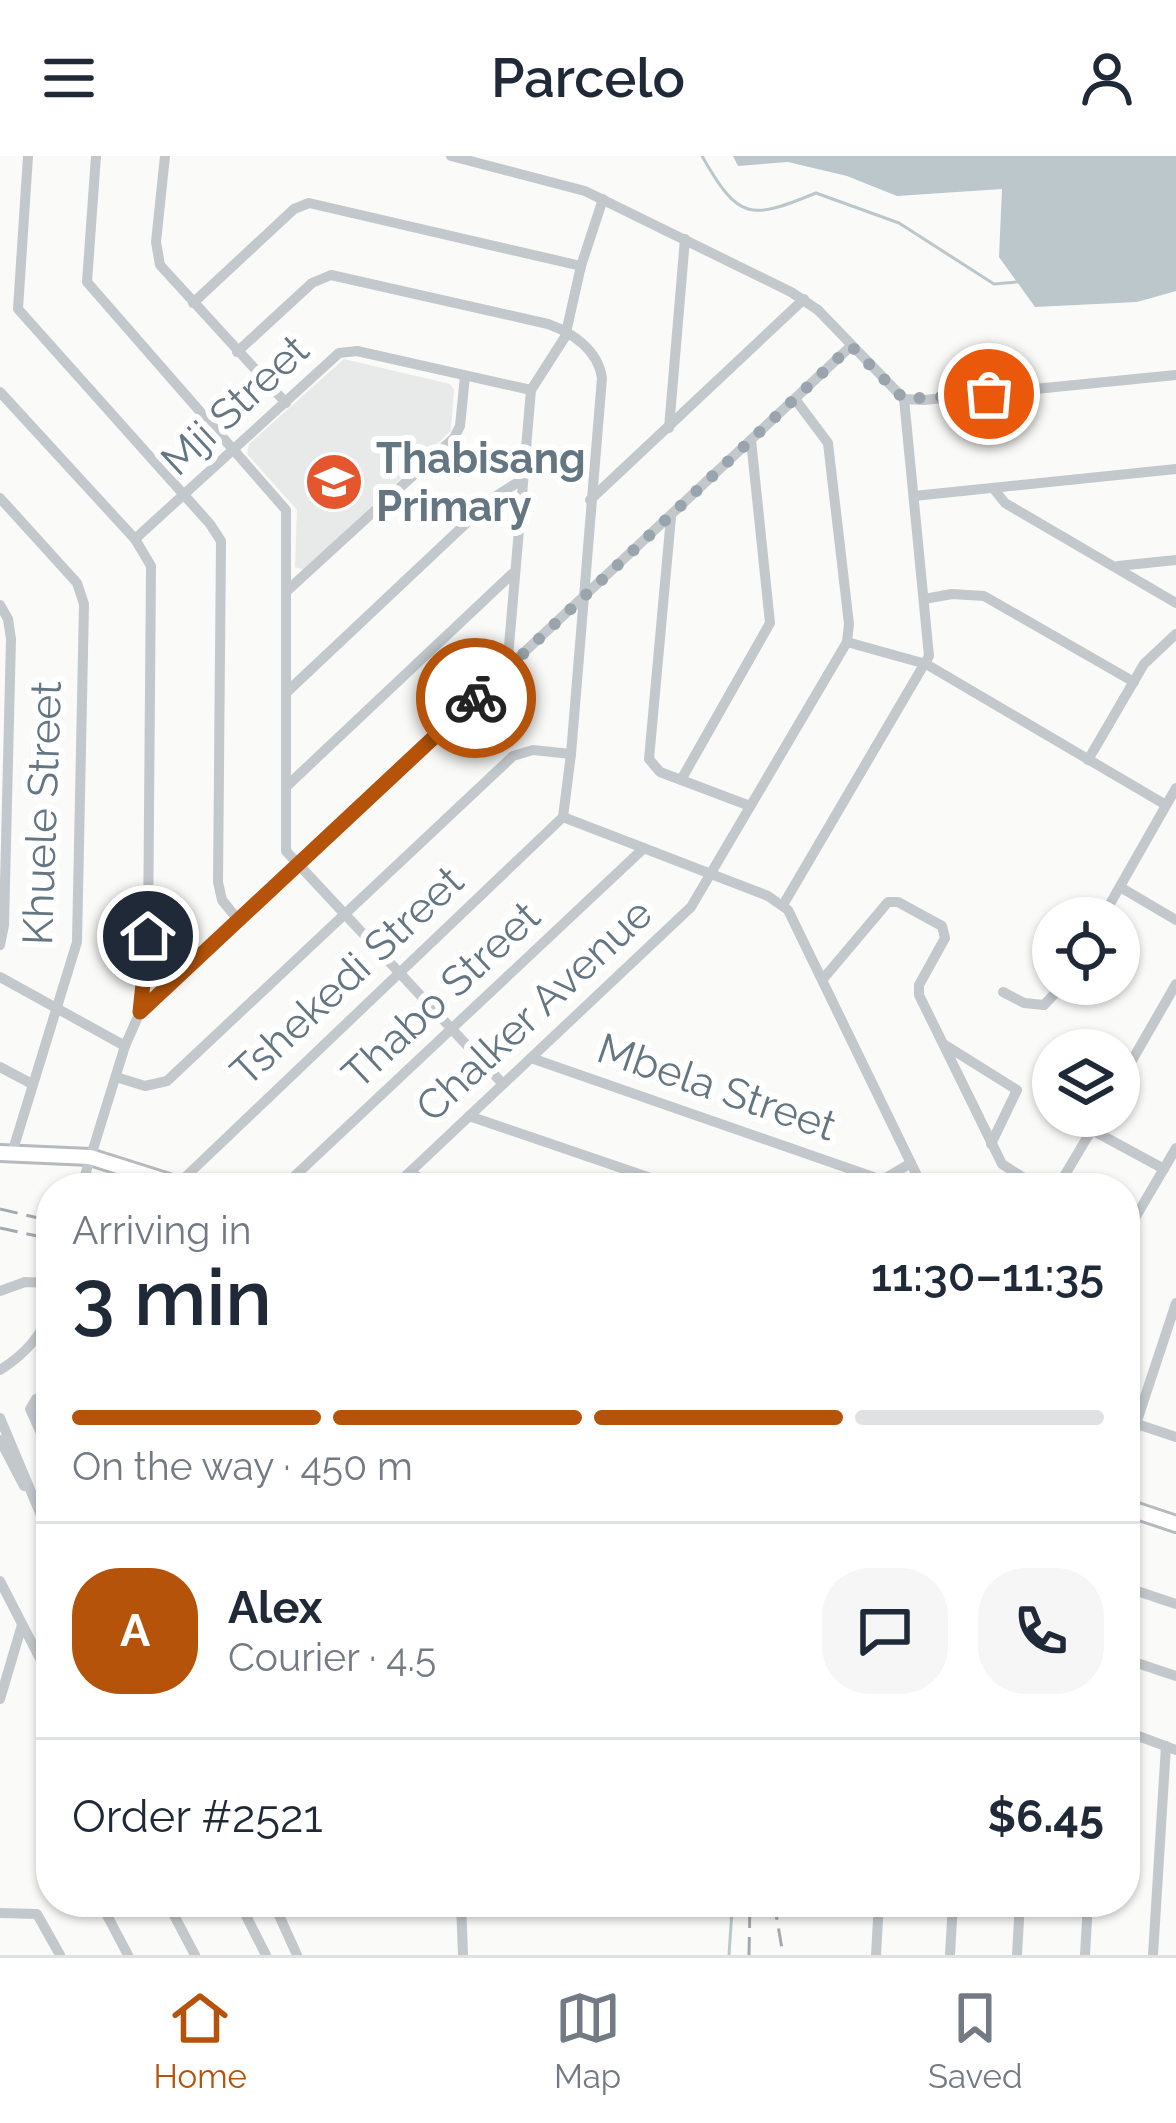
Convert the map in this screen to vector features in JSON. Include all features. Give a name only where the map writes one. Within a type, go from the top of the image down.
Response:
[{"type":"main road","points":[[4,1152],[89,1157],[141,1173]]},
{"type":"main road","points":[[1140,1512],[1176,1525]]},
{"type":"street","points":[[28,156],[18,309],[217,532],[222,550],[218,882],[222,900],[239,920]]},
{"type":"street","points":[[96,156],[87,282],[286,509],[286,851],[502,1084]]},
{"type":"street","points":[[165,156],[158,256],[165,271],[286,403]]},
{"type":"street","points":[[451,156],[557,181],[603,199],[804,299],[904,399],[926,664],[783,905]]},
{"type":"street","points":[[507,669],[531,390],[567,331],[603,199]]},
{"type":"street","points":[[193,303],[294,209],[309,202],[581,266]]},
{"type":"street","points":[[669,428],[685,239]]},
{"type":"street","points":[[237,352],[312,283],[331,274],[567,331],[597,360],[602,372],[563,818],[783,905],[794,918],[916,1173]]},
{"type":"street","points":[[590,500],[804,299]]},
{"type":"street","points":[[140,1012],[851,346]]},
{"type":"street","name":"Mji Street","points":[[135,539],[346,351],[531,390]]},
{"type":"street","points":[[904,399],[1176,375]]},
{"type":"street","points":[[288,590],[454,438],[460,426],[465,376]]},
{"type":"street","points":[[0,392],[135,539],[151,566],[148,936],[140,1012],[85,1173]]},
{"type":"street","points":[[795,399],[828,443],[847,642],[926,664],[1166,805]]},
{"type":"street","points":[[681,780],[771,616],[752,440]]},
{"type":"street","points":[[914,496],[1176,469]]},
{"type":"street","points":[[288,691],[493,498],[523,478]]},
{"type":"street","points":[[993,488],[1005,503],[1176,603]]},
{"type":"street","name":"Khuele Street","points":[[0,498],[83,598],[76,942],[32,1084],[4,1152]]},
{"type":"street","points":[[671,516],[648,752],[654,768],[750,806]]},
{"type":"street","points":[[1115,566],[1176,560]]},
{"type":"street","points":[[288,785],[513,573]]},
{"type":"street","points":[[924,599],[984,596],[1134,682]]},
{"type":"street","points":[[0,605],[10,628],[0,945]]},
{"type":"street","points":[[1088,760],[1153,652],[1176,634]]},
{"type":"street","name":"Chalker Avenue","points":[[409,1173],[681,917],[712,874],[847,642]]},
{"type":"street","points":[[116,1077],[152,1086],[166,1081],[513,756],[533,749],[572,754]]},
{"type":"street","points":[[1114,897],[1176,788]]},
{"type":"street","name":"Tshekedi Street","points":[[196,1173],[563,818]]},
{"type":"street","name":"Thabo Street","points":[[298,1173],[644,848]]},
{"type":"street","points":[[1120,887],[1176,920]]},
{"type":"street","points":[[823,979],[888,902],[898,902],[936,921],[945,938],[918,990],[991,1144],[1013,1173]]},
{"type":"street","points":[[0,977],[125,1046]]},
{"type":"street","points":[[1140,1046],[1176,984]]},
{"type":"street","points":[[1003,992],[1032,1004]]},
{"type":"street","points":[[944,1044],[1017,1090],[991,1144]]},
{"type":"street","name":"Mbela Street","points":[[531,1058],[849,1173]]},
{"type":"street","points":[[0,1067],[32,1084]]},
{"type":"street","points":[[469,1116],[636,1173]]},
{"type":"street","points":[[1066,1173],[1088,1137]]},
{"type":"street","points":[[1105,1137],[1164,1169]]},
{"type":"street","points":[[1140,1210],[1176,1148]]},
{"type":"street","points":[[895,1173],[911,1162]]},
{"type":"street","points":[[0,1291],[36,1282]]},
{"type":"street","points":[[1140,1415],[1176,1303]]},
{"type":"street","points":[[0,1370],[26,1352],[36,1337]]},
{"type":"street","points":[[0,1418],[36,1502]]},
{"type":"street","points":[[1140,1425],[1176,1437]]},
{"type":"street","points":[[2,1450],[36,1510]]},
{"type":"street","points":[[0,1581],[36,1651]]},
{"type":"street","points":[[1140,1592],[1176,1604]]},
{"type":"street","points":[[0,1699],[22,1624]]},
{"type":"street","points":[[1140,1664],[1176,1676]]},
{"type":"street","points":[[1140,1737],[1171,1748],[1153,1955]]},
{"type":"street","points":[[0,1913],[36,1913]]},
{"type":"street","points":[[39,1917],[60,1955]]},
{"type":"street","points":[[108,1917],[128,1955]]},
{"type":"street","points":[[175,1917],[195,1955]]},
{"type":"street","points":[[245,1917],[260,1952]]},
{"type":"street","points":[[280,1917],[297,1955]]},
{"type":"street","points":[[462,1917],[463,1955]]},
{"type":"street","points":[[876,1955],[878,1917]]},
{"type":"street","points":[[950,1955],[952,1917]]},
{"type":"street","points":[[1017,1955],[1019,1917]]},
{"type":"street","points":[[1085,1955],[1087,1917]]},
{"type":"shaded area","points":[[733,156],[1176,156],[1176,291],[1137,302],[1035,307],[999,257],[1002,189],[897,196],[847,176],[788,162],[738,166]]},
{"type":"shaded area","name":"Thabisang Primary","points":[[344,359],[450,384],[454,389],[451,431],[304,570],[295,567],[297,510],[247,454],[249,444]]},
{"type":"waterway","points":[[702,156],[726,193],[748,209],[776,208],[816,193],[899,223],[994,284],[1017,282]]},
{"type":"waterway","points":[[729,1955],[732,1917]]},
{"type":"railway","points":[[0,1209],[36,1217]]},
{"type":"railway","points":[[0,1228],[36,1236]]},
{"type":"railway","points":[[749,1955],[750,1917]]},
{"type":"railway","points":[[777,1917],[783,1955]]},
{"type":"way so far","points":[[476,698],[851,346],[904,399],[989,394]]},
{"type":"place","name":"Thabisang Primary","points":[[334,482]]},
{"type":"route","points":[[148,936],[140,1012],[476,698]]}]
